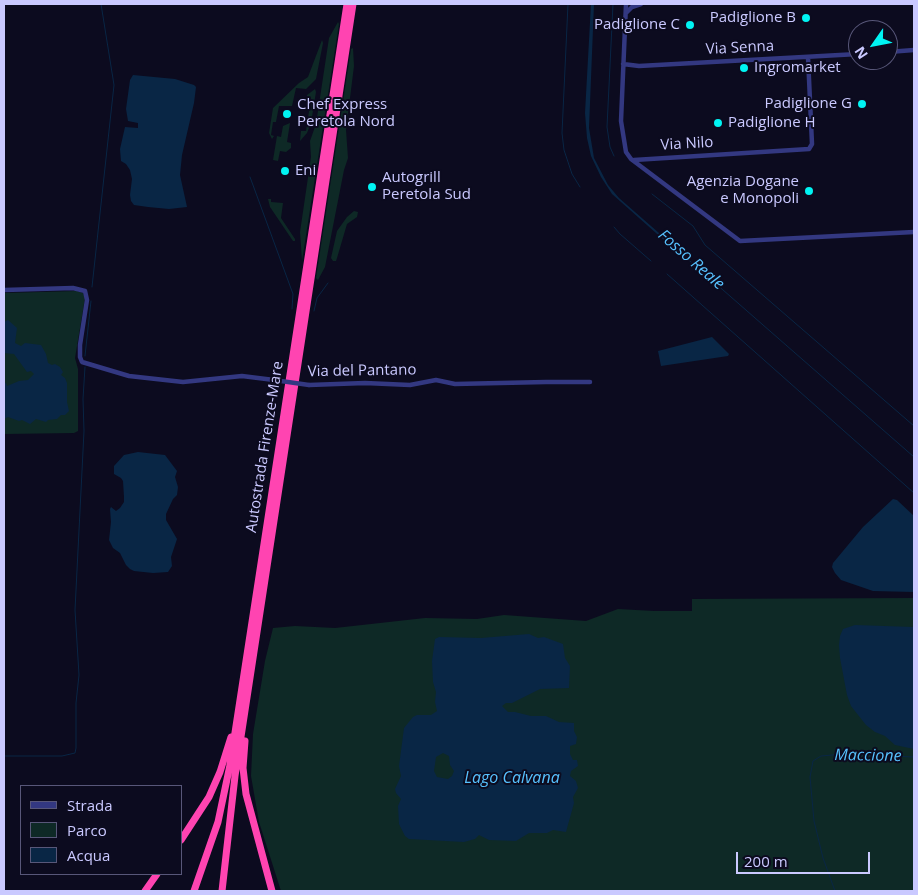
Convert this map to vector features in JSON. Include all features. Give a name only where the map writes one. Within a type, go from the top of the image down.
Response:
[{"type":"highway","name":"Autostrada Firenze-Mare","points":[[194,891],[220,815],[230,765],[347,4]]},
{"type":"highway","name":"Autostrada Firenze-Mare","points":[[222,891],[235,776],[353,4]]},
{"type":"highway","points":[[254,654],[243,753],[244,774],[250,814],[272,891]]},
{"type":"highway","points":[[182,838],[209,797],[220,772],[238,715]]},
{"type":"highway","points":[[145,891],[157,875]]},
{"type":"street","points":[[626,4],[621,133],[627,155],[740,241],[914,232]]},
{"type":"street","points":[[625,17],[630,9],[641,4]]},
{"type":"street","points":[[898,51],[914,50]]},
{"type":"street","name":"Via Senna","points":[[623,64],[639,66],[848,54]]},
{"type":"street","name":"Via Nilo","points":[[634,160],[807,150],[812,146],[808,56]]},
{"type":"street","name":"Via del Pantano","points":[[4,290],[73,288],[85,291],[87,300],[80,345],[82,362],[128,376],[183,382],[254,376],[309,385],[365,383],[410,385],[436,380],[455,384],[590,382]]},
{"type":"green space","points":[[338,22],[302,261],[300,232],[311,157],[310,141],[316,124],[329,38]]},
{"type":"green space","points":[[322,40],[316,79],[306,89],[296,88],[292,106],[279,106],[276,122],[273,122],[271,135],[274,136],[272,139],[269,133],[273,108],[308,77]]},
{"type":"green space","points":[[353,48],[354,66],[346,130],[348,158],[325,267],[318,280],[316,278],[351,49]]},
{"type":"green space","points":[[315,89],[311,123],[307,133],[300,141],[301,131],[306,131],[311,98],[307,97],[307,95]]},
{"type":"green space","points":[[290,123],[287,142],[291,143],[291,148],[286,152],[280,151],[278,161],[273,160],[277,136],[281,137],[283,126]]},
{"type":"green space","points":[[268,199],[271,199],[271,202],[283,203],[281,218],[295,241],[293,241],[270,207]]},
{"type":"green space","points":[[354,211],[358,212],[357,217],[347,224],[336,261],[333,261],[331,258],[337,231]]},
{"type":"green space","points":[[77,291],[83,293],[85,298],[75,358],[78,369],[78,431],[74,433],[4,434],[4,293]]},
{"type":"green space","points":[[914,598],[914,891],[281,891],[259,822],[251,776],[253,734],[265,661],[273,628],[295,626],[335,628],[425,618],[477,619],[504,615],[586,621],[618,609],[692,611],[692,599]]},
{"type":"water","points":[[591,4],[594,4],[589,128],[594,158],[608,185],[619,198],[675,247],[674,249],[612,194],[591,156],[585,113]]},
{"type":"water","points":[[133,75],[175,79],[196,87],[182,155],[180,175],[187,207],[169,209],[148,207],[134,205],[131,201],[132,179],[130,170],[121,161],[120,149],[125,127],[138,128],[138,123],[128,121],[126,109],[130,80]]},
{"type":"water","points":[[8,320],[17,328],[15,343],[21,346],[25,343],[41,345],[48,363],[60,367],[63,372],[61,375],[67,383],[69,411],[65,415],[46,422],[36,419],[30,424],[8,417],[4,419],[4,384],[6,383],[7,386],[19,381],[28,380],[34,374],[31,371],[27,372],[14,354],[4,353],[4,322]]},
{"type":"water","points":[[712,337],[729,354],[728,356],[661,366],[658,351]]},
{"type":"water","points":[[138,452],[165,455],[177,471],[175,477],[178,487],[177,495],[166,514],[166,520],[177,539],[171,557],[172,566],[168,572],[153,573],[130,569],[109,540],[110,509],[111,507],[116,511],[124,502],[123,481],[114,474],[114,466],[124,455]]},
{"type":"water","points":[[893,499],[897,500],[914,516],[914,592],[873,591],[841,580],[832,567],[833,563],[863,527]]},
{"type":"water","points":[[855,625],[914,627],[914,749],[895,745],[885,736],[875,732],[866,725],[851,706],[847,695],[839,645],[843,629]]},
{"type":"water","name":"Lago Calvana","points":[[529,634],[563,644],[565,658],[570,666],[569,688],[540,689],[502,706],[508,712],[531,716],[546,716],[559,722],[574,723],[574,731],[577,737],[576,744],[570,746],[570,754],[573,760],[577,760],[578,766],[571,771],[570,776],[576,781],[578,788],[573,797],[574,803],[566,832],[553,830],[547,833],[529,833],[516,841],[489,840],[479,835],[475,839],[464,842],[409,839],[405,836],[399,824],[398,806],[401,799],[395,789],[401,776],[399,766],[404,728],[413,717],[417,715],[431,715],[437,711],[432,661],[435,639],[439,637],[481,638]],"holes":[[[443,753],[449,756],[450,765],[454,771],[452,776],[448,779],[437,777],[434,771],[436,757]]]},
{"type":"waterway","points":[[92,287],[114,85],[101,4]]},
{"type":"waterway","points":[[568,4],[562,133],[564,150],[572,174],[580,187]]},
{"type":"waterway","points":[[613,4],[607,127],[610,147],[614,156]]},
{"type":"waterway","points":[[250,177],[293,294],[292,309]]},
{"type":"waterway","points":[[652,194],[693,226],[705,245],[914,426]]},
{"type":"waterway","points":[[614,227],[651,261]]},
{"type":"waterway","name":"Fosso Reale","points":[[675,248],[914,457]]},
{"type":"waterway","points":[[667,274],[914,493]]},
{"type":"waterway","points":[[314,311],[317,298],[328,283]]},
{"type":"waterway","points":[[85,356],[91,301]]},
{"type":"waterway","points":[[4,756],[62,756],[75,753],[76,703],[79,675],[75,610],[84,431],[85,367]]},
{"type":"waterway","name":"Maccione","points":[[835,891],[823,858],[814,821],[810,777],[813,761],[821,756],[844,754],[914,757]]},
{"type":"place","name":"Padiglione B","points":[[806,18]]},
{"type":"place","name":"Padiglione C","points":[[690,25]]},
{"type":"place","name":"Ingromarket","points":[[744,68]]},
{"type":"place","name":"Padiglione G","points":[[862,104]]},
{"type":"place","name":"Chef Express Peretola Nord","points":[[287,114]]},
{"type":"place","name":"Padiglione H","points":[[718,123]]},
{"type":"place","name":"Eni","points":[[285,171]]},
{"type":"place","name":"Autogrill Peretola Sud","points":[[372,187]]},
{"type":"place","name":"Agenzia Dogane e Monopoli","points":[[809,191]]}]
